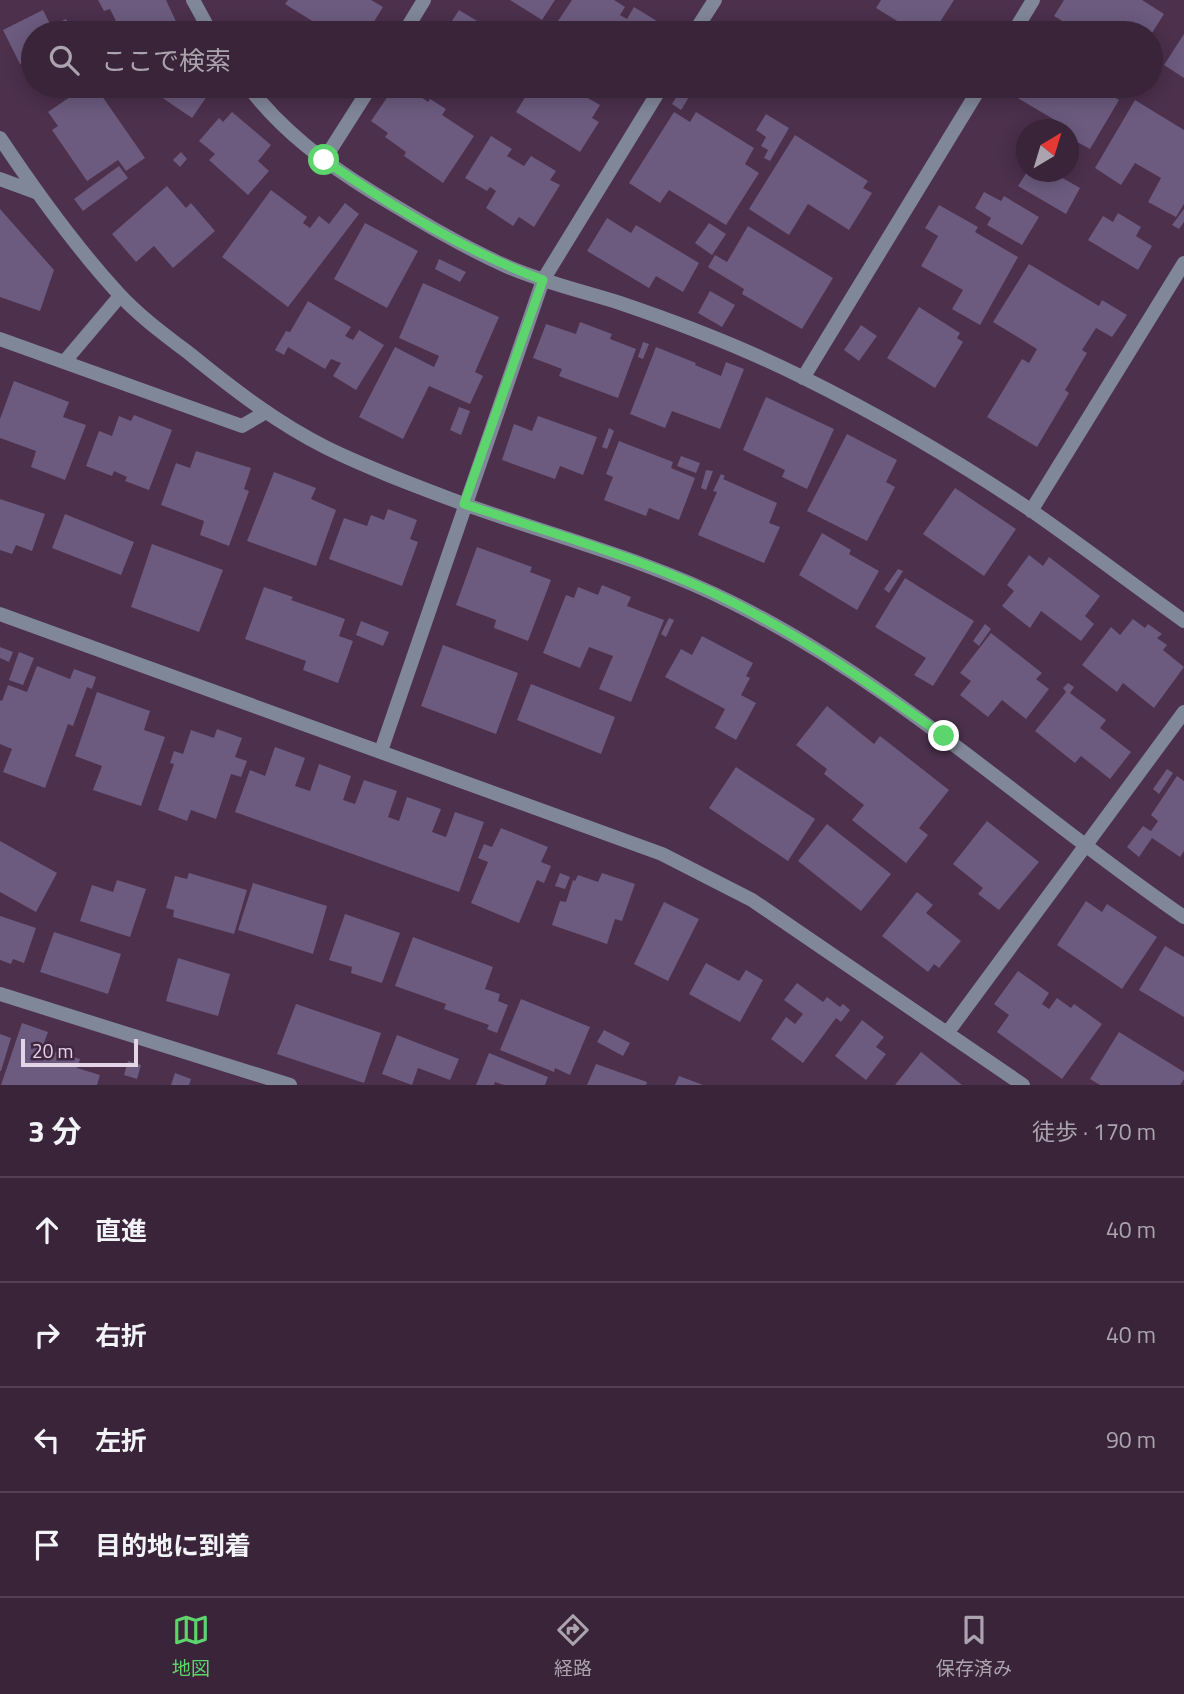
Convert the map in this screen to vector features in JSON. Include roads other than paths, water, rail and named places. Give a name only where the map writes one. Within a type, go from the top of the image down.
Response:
[{"type":"street","points":[[193,0],[204,21]]},
{"type":"street","points":[[411,21],[424,0]]},
{"type":"street","points":[[702,21],[715,0]]},
{"type":"street","points":[[1020,21],[1033,0]]},
{"type":"street","points":[[257,98],[305,146],[426,225],[507,266],[543,280],[621,303],[713,337],[803,377],[867,410],[947,456],[1031,511],[1184,621]]},
{"type":"street","points":[[324,160],[363,98]]},
{"type":"street","points":[[381,751],[543,280],[655,98]]},
{"type":"street","points":[[803,377],[974,98]]},
{"type":"street","points":[[0,138],[72,240],[120,296],[163,333],[266,412],[326,447],[389,475],[464,504],[607,551],[733,602],[838,663],[890,698],[1184,917]]},
{"type":"street","points":[[0,179],[38,193]]},
{"type":"street","points":[[1031,511],[1184,263]]},
{"type":"street","points":[[65,361],[120,296]]},
{"type":"street","points":[[0,339],[242,426],[266,412]]},
{"type":"street","points":[[0,614],[663,854],[752,900],[1023,1085]]},
{"type":"street","points":[[948,1032],[1184,712]]},
{"type":"street","points":[[0,994],[290,1085]]}]
